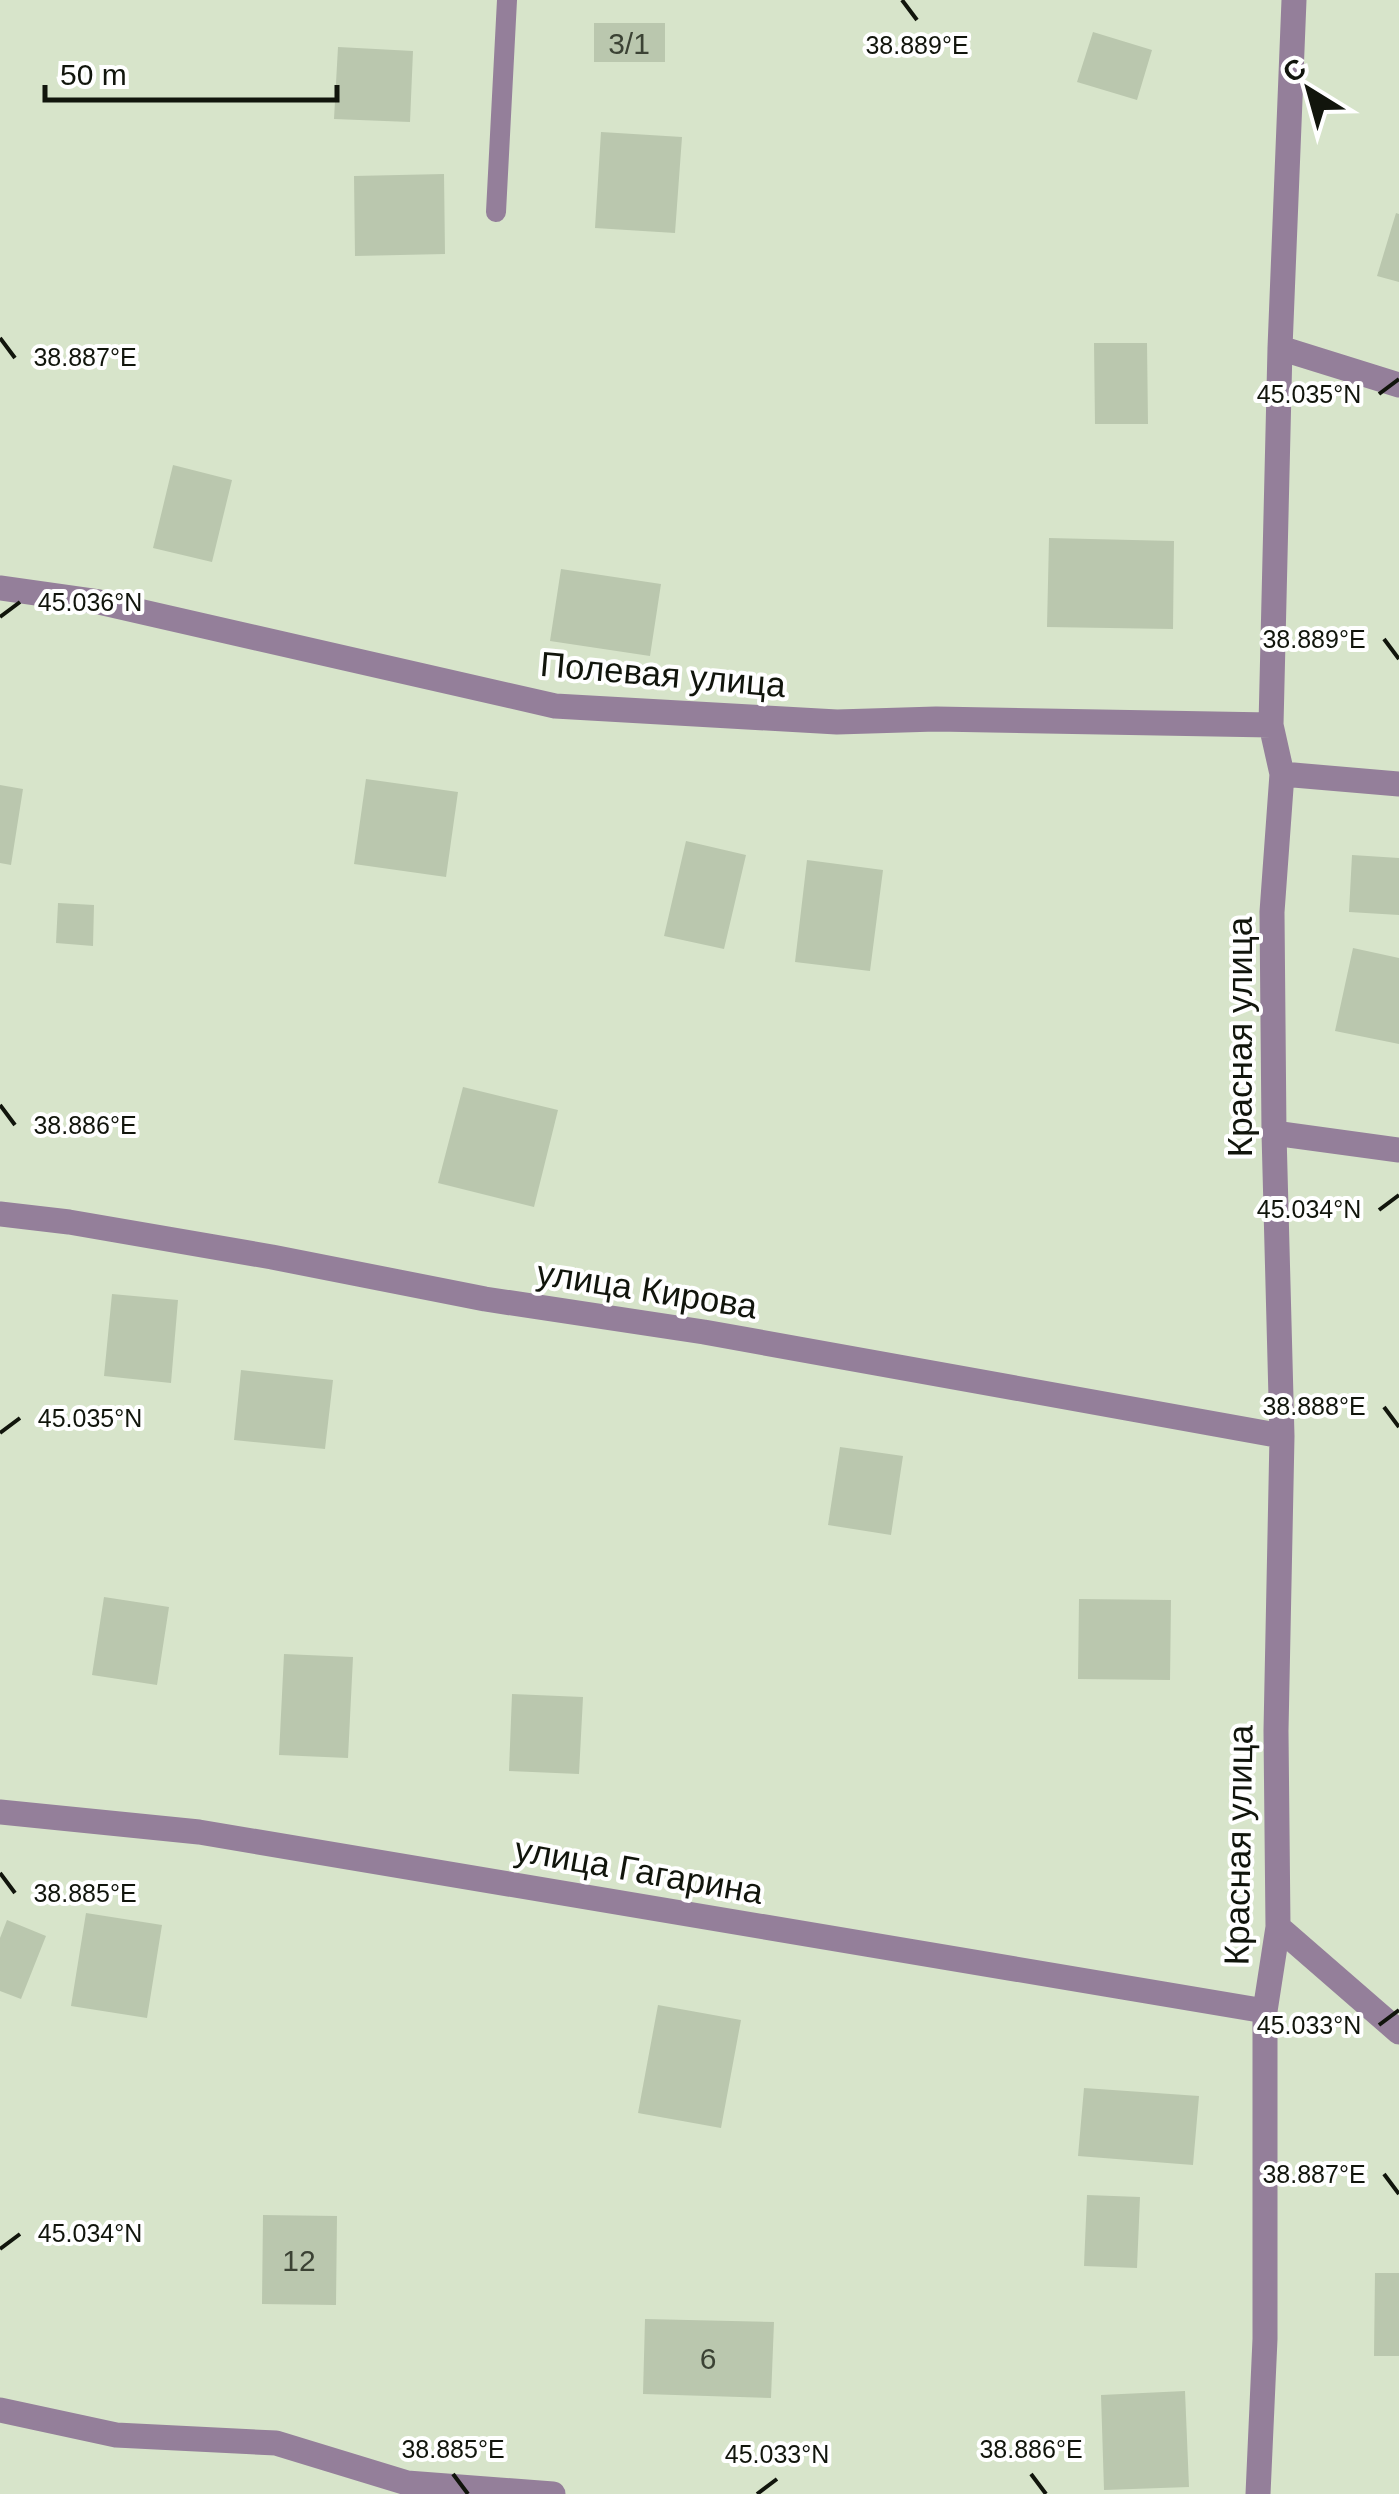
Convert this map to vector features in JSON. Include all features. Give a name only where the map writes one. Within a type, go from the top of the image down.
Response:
[{"type":"street","name":"Красная улица","points":[[1258,2494],[1266,2338],[1265,2012],[1278,1926],[1276,1731],[1282,1436],[1272,912],[1282,774],[1272,725],[1280,348],[1294,0]]},
{"type":"street","points":[[1280,348],[1399,385]]},
{"type":"street","name":"Полевая улица","points":[[0,588],[99,602],[554,706],[837,722],[936,719],[1272,725]]},
{"type":"street","points":[[1282,774],[1399,784]]},
{"type":"street","points":[[1274,1133],[1399,1150]]},
{"type":"street","name":"улица Кирова","points":[[0,1214],[68,1222],[486,1299],[704,1332],[1282,1436]]},
{"type":"street","name":"улица Гагарина","points":[[0,1812],[199,1832],[1265,2012]]},
{"type":"street","points":[[1278,1926],[1399,2032]]},
{"type":"street","points":[[0,2410],[116,2435],[276,2443],[408,2483],[554,2494]]},
{"type":"lane","points":[[496,212],[507,0]]},
{"type":"building","points":[[594,23],[665,23],[665,62],[594,62]]},
{"type":"building","points":[[1093,32],[1152,50],[1137,100],[1077,82]]},
{"type":"building","points":[[338,47],[413,51],[410,122],[334,119]]},
{"type":"building","points":[[601,132],[682,137],[675,233],[595,228]]},
{"type":"building","points":[[444,174],[445,254],[355,256],[354,176]]},
{"type":"building","points":[[1396,213],[1399,214],[1399,282],[1377,276]]},
{"type":"building","points":[[1094,343],[1147,343],[1148,424],[1095,424]]},
{"type":"building","points":[[173,465],[232,480],[212,562],[153,548]]},
{"type":"building","points":[[1049,538],[1174,541],[1173,629],[1047,627]]},
{"type":"building","points":[[561,569],[661,584],[650,656],[550,641]]},
{"type":"building","points":[[366,779],[458,792],[446,877],[354,864]]},
{"type":"building","points":[[0,785],[23,789],[11,865],[0,863]]},
{"type":"building","points":[[686,841],[746,855],[724,949],[664,936]]},
{"type":"building","points":[[1352,855],[1399,858],[1399,915],[1349,912]]},
{"type":"building","points":[[807,860],[883,870],[870,971],[795,962]]},
{"type":"building","points":[[58,903],[94,905],[93,946],[56,943]]},
{"type":"building","points":[[1353,948],[1399,958],[1399,1044],[1335,1031]]},
{"type":"building","points":[[463,1087],[558,1110],[534,1207],[438,1183]]},
{"type":"building","points":[[112,1294],[178,1300],[171,1383],[104,1376]]},
{"type":"building","points":[[241,1370],[333,1380],[325,1449],[234,1440]]},
{"type":"building","points":[[840,1447],[903,1456],[891,1535],[828,1525]]},
{"type":"building","points":[[104,1597],[169,1607],[157,1685],[92,1675]]},
{"type":"building","points":[[1079,1599],[1171,1600],[1170,1680],[1078,1679]]},
{"type":"building","points":[[284,1654],[353,1657],[348,1758],[279,1755]]},
{"type":"building","points":[[512,1694],[583,1697],[579,1774],[509,1771]]},
{"type":"building","points":[[86,1913],[162,1925],[147,2018],[71,2006]]},
{"type":"building","points":[[7,1920],[46,1936],[21,1999],[0,1991],[0,1938]]},
{"type":"building","points":[[658,2005],[741,2020],[721,2128],[638,2113]]},
{"type":"building","points":[[1084,2088],[1199,2096],[1193,2165],[1078,2156]]},
{"type":"building","points":[[1087,2195],[1140,2197],[1137,2268],[1084,2266]]},
{"type":"building","points":[[263,2215],[337,2216],[336,2305],[262,2304]]},
{"type":"building","points":[[1375,2273],[1399,2273],[1399,2356],[1374,2356]]},
{"type":"building","points":[[645,2319],[774,2322],[771,2398],[643,2394]]},
{"type":"building","points":[[1185,2391],[1189,2487],[1104,2490],[1101,2395]]}]
